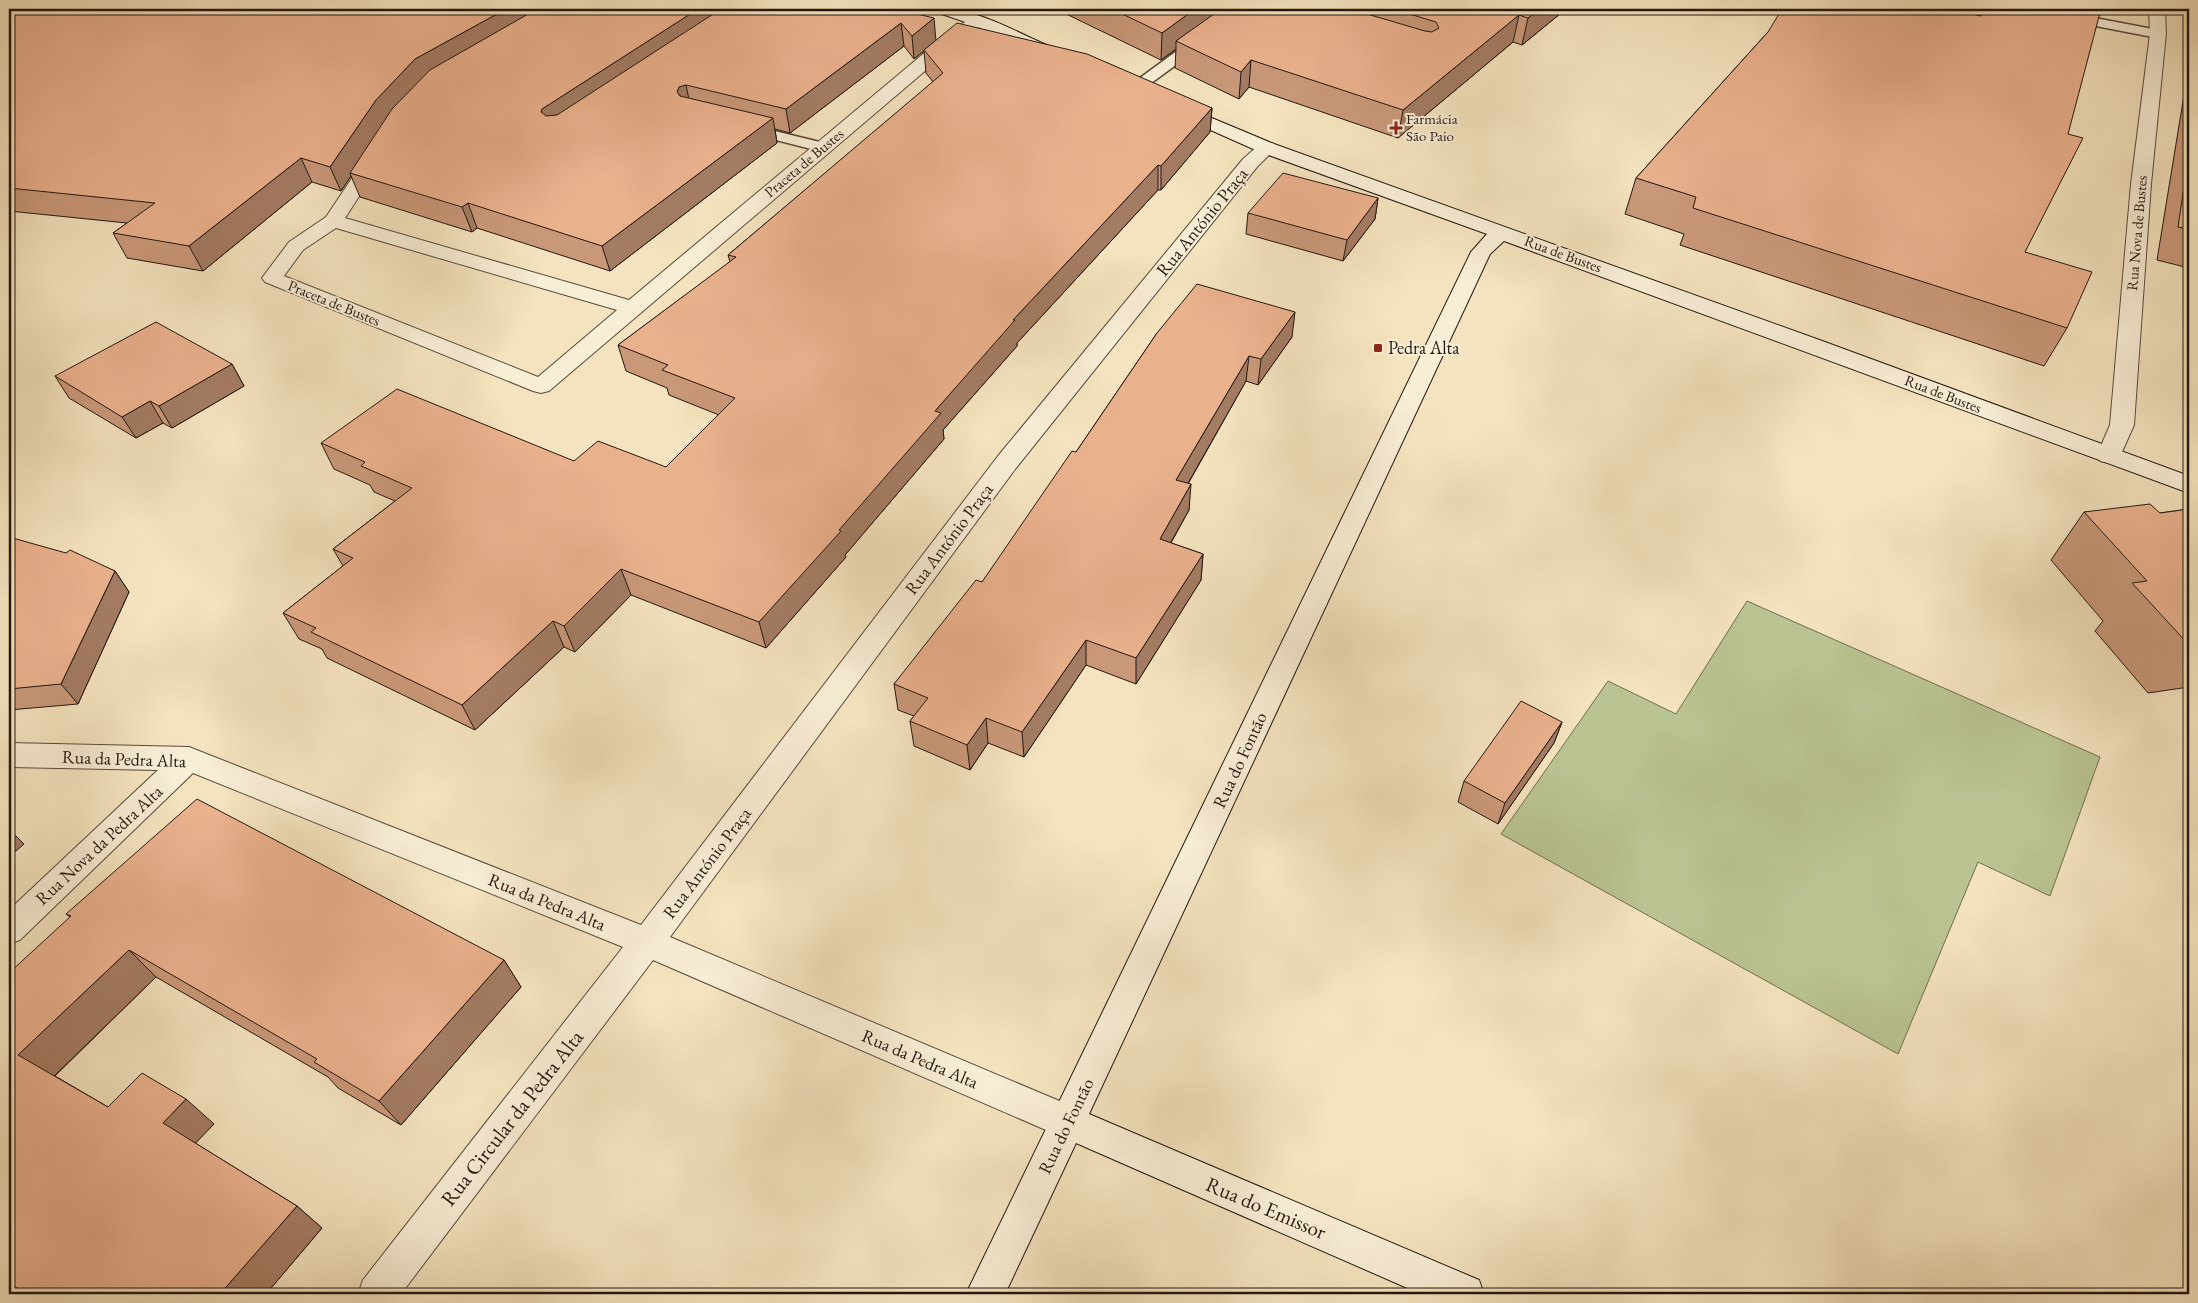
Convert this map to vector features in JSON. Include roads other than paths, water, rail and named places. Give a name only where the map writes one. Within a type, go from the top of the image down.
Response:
[{"type":"street","points":[[942,9],[977,21],[1055,55]]},
{"type":"street","name":"Rua Nova de Bustes","points":[[2109,455],[2122,425],[2141,184],[2158,34],[2157,9]]},
{"type":"street","name":"Praceta de Bustes","points":[[333,221],[296,246],[272,278],[541,386],[953,38],[977,21]]},
{"type":"street","name":"Rua de Bustes","points":[[1116,82],[1267,148],[2189,485]]},
{"type":"street","points":[[388,138],[333,221],[633,308]]},
{"type":"street","name":"Rua António Praça","points":[[647,942],[1007,462],[1250,163],[1267,148]]},
{"type":"street","name":"Rua do Fontão","points":[[985,1294],[1481,252],[1501,232]]},
{"type":"street","name":"Rua da Pedra Alta","points":[[9,755],[189,759],[647,942],[1068,1122]]},
{"type":"street","name":"Rua Nova da Pedra Alta","points":[[9,930],[189,759]]},
{"type":"street","name":"Rua Circular da Pedra Alta","points":[[377,1294],[647,942]]},
{"type":"street","name":"Rua do Emissor","points":[[1068,1122],[1465,1294]]},
{"type":"lane","points":[[1147,95],[1240,12],[1248,9]]},
{"type":"lane","points":[[1934,30],[1949,31],[1957,28],[1968,9]]},
{"type":"lane","points":[[2028,9],[2158,34]]},
{"type":"lane","points":[[728,124],[823,147]]},
{"type":"place","name":"Farmácia São Paio","points":[[1396,128]]},
{"type":"place","name":"Pedra Alta","points":[[1378,348]]}]
